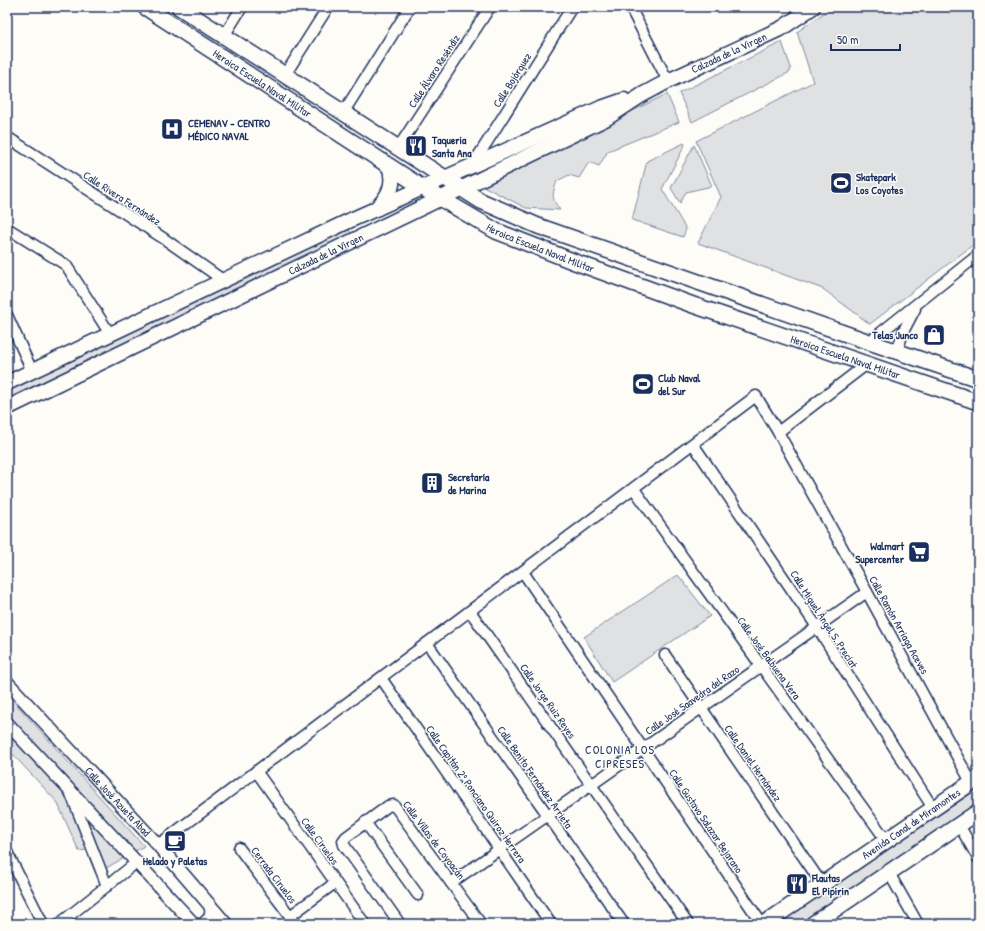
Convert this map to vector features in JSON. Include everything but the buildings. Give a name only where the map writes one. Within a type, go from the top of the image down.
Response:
[{"type":"main road","name":"Heroica Escuela Naval Militar","points":[[145,7],[423,188],[496,231],[575,262],[693,305],[978,402]]},
{"type":"main road","name":"Heroica Escuela Naval Militar","points":[[180,7],[462,189],[500,210],[700,283],[978,379]]},
{"type":"main road","name":"Calzada de la Virgen","points":[[7,408],[608,118],[642,95],[668,81],[782,28],[813,7]]},
{"type":"main road","name":"Calzada de la Virgen","points":[[7,382],[377,208],[601,108],[642,95]]},
{"type":"main road","points":[[377,208],[386,199],[391,188],[392,177],[390,166]]},
{"type":"main road","points":[[693,305],[700,283]]},
{"type":"main road","name":"Avenida Canal de Miramontes","points":[[763,924],[974,780]]},
{"type":"main road","points":[[820,922],[978,812]]},
{"type":"street","points":[[224,36],[242,7]]},
{"type":"street","points":[[285,75],[328,7]]},
{"type":"street","points":[[343,113],[410,7]]},
{"type":"street","name":"Calle Álvaro Reséndiz","points":[[398,148],[490,7]]},
{"type":"street","name":"Calle Bojórquez","points":[[472,166],[572,7]]},
{"type":"street","points":[[630,7],[668,81]]},
{"type":"street","name":"Calle Rivera Fernández","points":[[7,137],[163,238],[223,280]]},
{"type":"street","points":[[7,228],[66,265],[110,334]]},
{"type":"street","points":[[869,342],[978,255]]},
{"type":"street","points":[[897,351],[911,315],[920,302]]},
{"type":"street","points":[[7,315],[32,371]]},
{"type":"street","points":[[778,432],[868,364]]},
{"type":"street","name":"Calle Ramón Arriaga Aceves","points":[[693,444],[756,396],[778,432],[974,780]]},
{"type":"street","points":[[158,844],[693,444]]},
{"type":"street","name":"Calle Miguel Ángel S. Preciat","points":[[693,444],[817,627],[933,808]]},
{"type":"street","name":"Calle José Balbuena Vera","points":[[634,489],[886,840]]},
{"type":"street","name":"Calle Gustavo Salazar Bejarano","points":[[523,572],[642,749],[763,924]]},
{"type":"street","name":"Calle José Saavedra del Razo","points":[[451,883],[868,592]]},
{"type":"street","name":"Calle Jorge Ruiz Reyes","points":[[470,611],[688,924]]},
{"type":"street","name":"Calle Benito Fernández Arrieta","points":[[427,643],[624,924]]},
{"type":"street","name":"Calle Daniel Hernández","points":[[665,656],[822,884]]},
{"type":"street","name":"Calle Capitán 2º Ponciano Quiroz Herrera","points":[[381,678],[551,924]]},
{"type":"street","name":"Calle José Azueta Abad","points":[[7,682],[158,844],[226,924]]},
{"type":"street","points":[[7,723],[196,924],[208,921],[212,911],[210,906]]},
{"type":"street","name":"Calle Ciruelos","points":[[256,771],[365,924]]},
{"type":"street","points":[[70,790],[107,886]]},
{"type":"street","name":"Calle Villas de Coyoacán","points":[[400,924],[344,845],[343,841],[346,837],[388,806],[394,805],[481,924]]},
{"type":"street","points":[[366,822],[418,895]]},
{"type":"street","points":[[959,825],[978,858]]},
{"type":"street","name":"Cerrada Ciruelos","points":[[239,848],[293,920],[335,883]]},
{"type":"street","points":[[7,852],[43,924]]},
{"type":"street","points":[[59,924],[137,862]]},
{"type":"street","points":[[889,873],[918,924]]},
{"type":"shaded area","points":[[832,7],[978,7],[978,241],[870,324],[823,289],[698,243],[721,197],[696,141],[813,82],[797,32]]},
{"type":"shaded area","points":[[782,42],[791,68],[790,72],[692,122],[679,93]]},
{"type":"shaded area","points":[[667,94],[679,122],[608,151],[599,166],[589,162],[579,178],[569,175],[557,181],[553,196],[560,210],[526,208],[481,185]]},
{"type":"shaded area","points":[[684,143],[685,145],[662,189],[686,229],[683,237],[632,220],[647,161]]},
{"type":"shaded area","points":[[694,145],[712,186],[686,192],[680,203],[671,188]]},
{"type":"shaded area","points":[[348,227],[351,234],[7,399],[7,388]]},
{"type":"shaded area","points":[[678,575],[710,616],[612,682],[584,637]]},
{"type":"shaded area","points":[[7,694],[144,846],[96,874],[86,850],[79,851],[57,802],[7,748]]},
{"type":"shaded area","points":[[978,789],[978,803],[800,924],[778,924]]},
{"type":"place","name":"CEMENAV - CENTRO MÉDICO NAVAL","points":[[172,129]]},
{"type":"place","name":"Taqueria Santa Ana","points":[[416,146]]},
{"type":"place","name":"Skatepark Los Coyotes","points":[[841,183]]},
{"type":"place","name":"Telas Junco","points":[[934,335]]},
{"type":"place","name":"Club Naval del Sur","points":[[643,384]]},
{"type":"place","name":"Secretaría de Marina","points":[[432,483]]},
{"type":"place","name":"Walmart Supercenter","points":[[919,552]]},
{"type":"place","name":"Helado y Paletas","points":[[175,841]]},
{"type":"place","name":"Flautas El Pipirin","points":[[797,884]]},
{"type":"district","name":"COLONIA LOS CIPRESES","points":[[620,757]]}]
